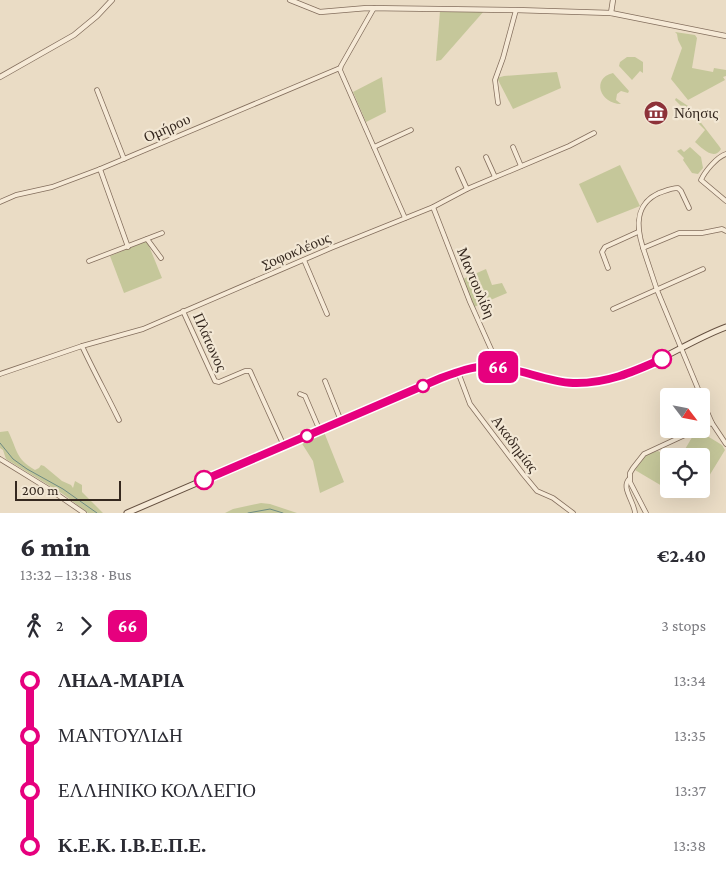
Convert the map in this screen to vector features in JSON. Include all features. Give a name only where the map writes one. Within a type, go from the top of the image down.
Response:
[{"type":"main road","points":[[127,513],[458,372],[480,367],[499,367],[562,382],[605,381],[626,375],[726,327]]},
{"type":"street","points":[[0,77],[78,33],[112,0]]},
{"type":"street","points":[[290,0],[320,12],[374,8],[611,13],[726,36]]},
{"type":"street","points":[[611,13],[613,0]]},
{"type":"street","points":[[367,8],[370,16]]},
{"type":"street","points":[[374,8],[340,68],[405,218]]},
{"type":"street","points":[[498,103],[495,80],[516,10]]},
{"type":"street","name":"Ομήρου","points":[[0,202],[16,195],[52,187],[100,169],[340,68]]},
{"type":"street","points":[[97,90],[124,159]]},
{"type":"street","points":[[374,146],[411,130]]},
{"type":"street","name":"Σοφοκλέους","points":[[0,374],[82,346],[138,331],[434,206],[494,177],[583,140],[594,133]]},
{"type":"street","points":[[513,147],[521,166]]},
{"type":"street","points":[[726,154],[713,165],[701,180],[726,201]]},
{"type":"street","points":[[486,157],[494,177]]},
{"type":"street","points":[[100,169],[128,247]]},
{"type":"street","points":[[458,169],[467,189]]},
{"type":"street","points":[[689,208],[678,188],[668,189],[652,196],[643,206],[638,232],[656,290],[697,388]]},
{"type":"street","name":"Μαντουλίδη","points":[[434,206],[470,302],[499,367]]},
{"type":"street","points":[[643,248],[679,233],[722,229],[726,232]]},
{"type":"street","points":[[608,268],[602,252],[605,247],[638,232]]},
{"type":"street","points":[[89,261],[162,233]]},
{"type":"street","points":[[147,239],[161,258]]},
{"type":"street","points":[[304,260],[326,314]]},
{"type":"street","points":[[613,309],[703,269]]},
{"type":"street","name":"Πλάτωνος","points":[[184,311],[214,381],[219,382],[244,371],[250,371],[284,446]]},
{"type":"street","points":[[82,346],[119,420]]},
{"type":"street","name":"Ακαδημίας","points":[[458,372],[470,404],[522,474],[537,491],[553,498],[572,513]]},
{"type":"street","points":[[325,381],[341,422]]},
{"type":"street","points":[[300,394],[305,396],[320,431]]},
{"type":"street","points":[[710,417],[726,444]]},
{"type":"street","points":[[635,513],[634,504],[626,489],[626,482],[633,468],[644,454],[678,438]]},
{"type":"street","points":[[0,459],[58,494],[84,513]]},
{"type":"street","points":[[629,478],[646,513]]},
{"type":"green space","points":[[440,11],[484,11],[441,60],[436,61]]},
{"type":"green space","points":[[675,32],[695,35],[697,38],[692,68],[713,72],[714,68],[726,70],[726,76],[723,77],[725,80],[688,100],[671,79],[682,48]]},
{"type":"green space","points":[[627,57],[635,57],[643,62],[643,73],[640,71],[632,80],[619,66],[620,62]]},
{"type":"green space","points":[[557,72],[561,88],[513,109],[497,78],[504,76]]},
{"type":"green space","points":[[613,73],[629,91],[628,93],[621,91],[617,94],[616,100],[621,104],[608,100],[603,96],[601,90],[602,80]]},
{"type":"green space","points":[[382,77],[386,112],[366,122],[353,92]]},
{"type":"green space","points":[[676,98],[688,106],[721,149],[718,152],[712,154],[695,142],[705,130],[675,100]]},
{"type":"green space","points":[[690,147],[701,157],[703,168],[698,174],[692,173],[683,160],[684,158],[677,151],[681,149],[684,152]]},
{"type":"green space","points":[[620,165],[640,206],[597,223],[579,184]]},
{"type":"green space","points":[[147,241],[162,278],[124,293],[110,256]]},
{"type":"green space","points":[[486,269],[492,285],[502,283],[507,293],[474,307],[463,279]]},
{"type":"green space","points":[[8,431],[20,458],[24,462],[35,470],[41,465],[44,466],[73,488],[75,481],[82,485],[82,492],[103,513],[88,513],[63,494],[6,459],[3,450],[0,448],[0,432]]},
{"type":"green space","points":[[324,432],[344,482],[320,493],[313,461],[301,442]]},
{"type":"green space","points":[[692,438],[710,438],[722,445],[725,450],[710,474],[710,448],[686,448]]},
{"type":"green space","points":[[660,452],[660,485],[635,470],[647,454]]},
{"type":"green space","points":[[261,503],[297,513],[225,513],[233,509]]},
{"type":"waterway","points":[[0,443],[13,459],[63,489],[97,513]]},
{"type":"waterway","points":[[248,513],[270,509],[283,513]]},
{"type":"bus line","name":"66","points":[[204,480],[462,370],[489,366],[499,367],[552,380],[574,383],[605,381],[626,375],[662,359]]},
{"type":"place","name":"Νόησις","points":[[656,113]]}]
